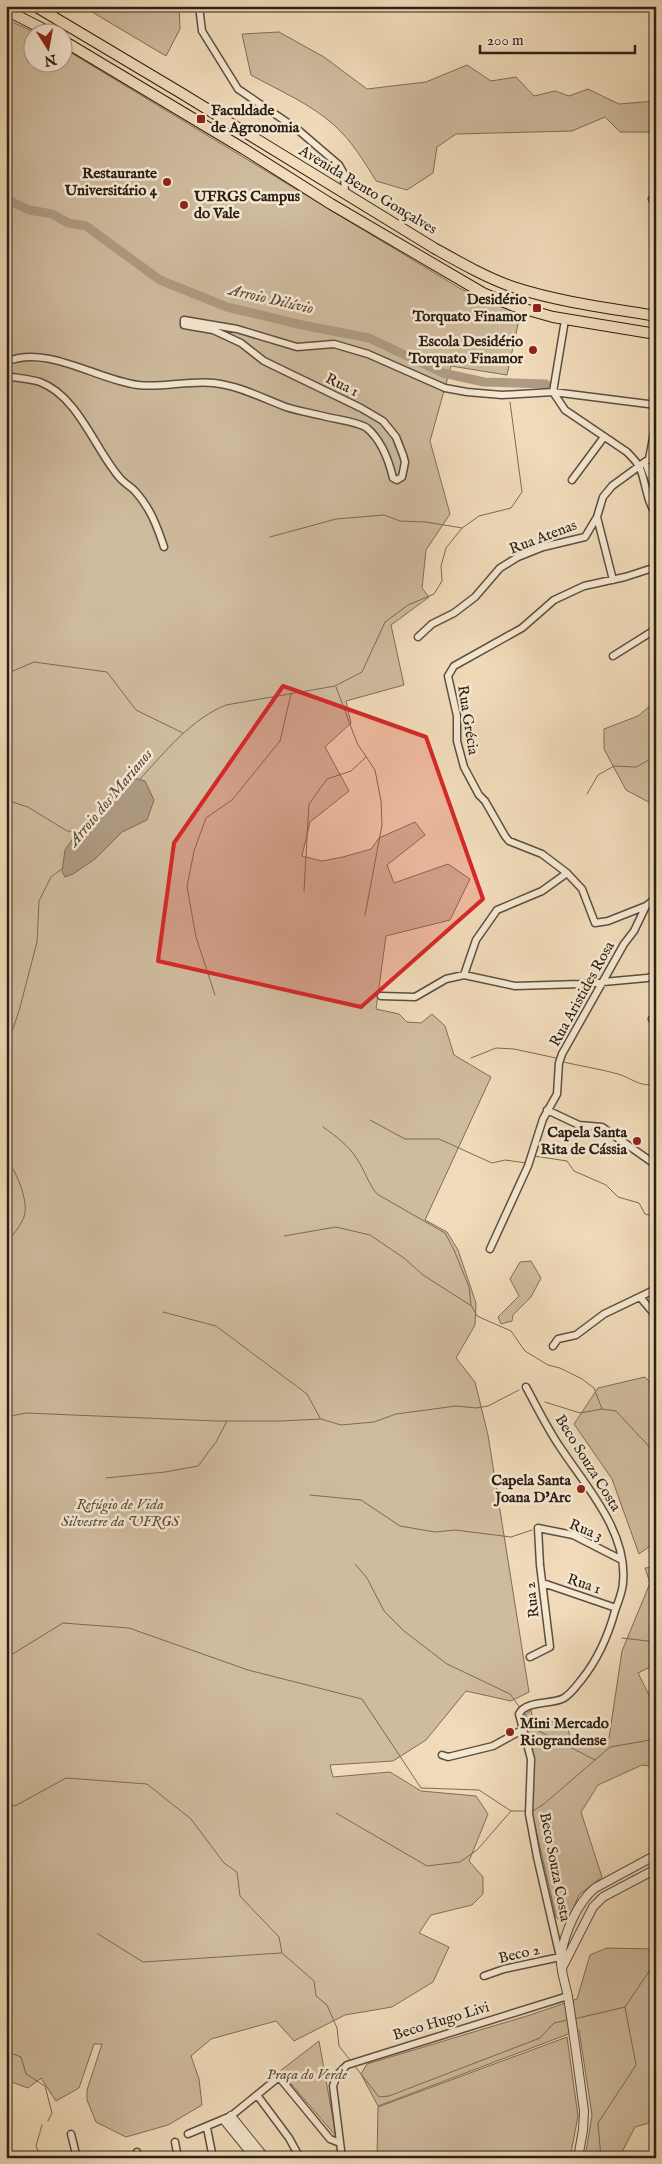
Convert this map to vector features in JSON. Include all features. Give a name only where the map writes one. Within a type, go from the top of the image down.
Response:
[{"type":"main road","name":"Avenida Bento Gonçalves","points":[[35,6],[181,92],[345,194],[467,266],[511,286],[556,300],[656,316]]},
{"type":"main road","points":[[6,10],[29,22]]},
{"type":"main road","name":"Avenida Bento Gonçalves","points":[[72,46],[244,149],[331,204],[483,293],[514,306],[565,320],[656,334]]},
{"type":"street","points":[[200,6],[202,32],[238,88],[297,130],[339,166],[344,174],[345,194]]},
{"type":"street","name":"Rua 1","points":[[6,362],[27,358],[64,361],[100,376],[140,385],[184,382],[214,383],[239,388],[288,408],[366,427],[375,437],[390,463],[394,479],[397,480],[402,477],[405,462],[396,437],[383,421],[361,408],[264,361],[241,343],[213,330],[184,325],[184,320],[238,329],[297,347],[334,344],[368,354],[445,388],[502,394],[553,392]]},
{"type":"street","points":[[565,320],[553,392],[565,410],[627,452],[642,465],[656,491]]},
{"type":"street","points":[[6,376],[40,382],[64,400],[98,443],[120,479],[132,488],[146,503],[164,547]]},
{"type":"street","points":[[553,392],[656,405]]},
{"type":"street","points":[[642,465],[650,455],[656,422]]},
{"type":"street","points":[[572,480],[604,437]]},
{"type":"street","points":[[642,465],[651,507],[656,514]]},
{"type":"street","name":"Rua Atenas","points":[[418,637],[432,624],[454,614],[475,597],[500,568],[518,557],[584,537],[597,517],[603,496],[612,486],[642,465]]},
{"type":"street","points":[[597,517],[613,580]]},
{"type":"street","name":"Rua Grécia","points":[[646,906],[608,921],[594,923],[582,890],[567,873],[542,854],[509,841],[485,801],[478,795],[464,767],[457,741],[457,716],[448,676],[454,666],[522,628],[554,600],[584,586],[613,580],[656,567]]},
{"type":"street","points":[[613,656],[656,629]]},
{"type":"street","points":[[464,975],[476,940],[497,910],[542,891],[567,873]]},
{"type":"street","name":"Rua Aristides Rosa","points":[[490,1249],[528,1166],[547,1110],[557,1094],[559,1063],[562,1054],[624,944],[634,931],[646,906],[656,898]]},
{"type":"street","points":[[381,996],[415,997],[446,979],[464,975],[514,986],[581,984],[604,980],[646,978],[656,975]]},
{"type":"street","points":[[547,1110],[579,1125],[602,1127],[656,1165]]},
{"type":"street","points":[[553,1346],[558,1339],[576,1335],[604,1314],[656,1289]]},
{"type":"street","points":[[640,1296],[656,1316]]},
{"type":"street","name":"Beco Souza Costa","points":[[526,1387],[559,1446],[596,1496],[616,1537],[622,1560],[624,1582],[602,1649],[582,1679],[566,1697],[556,1702],[535,1704],[521,1710],[519,1714],[531,1759],[529,1814],[568,1996],[584,2112],[584,2130],[578,2158]]},
{"type":"street","name":"Rua 3","points":[[538,1528],[574,1535],[622,1560]]},
{"type":"street","name":"Rua 2","points":[[530,1658],[550,1648],[538,1528]]},
{"type":"street","name":"Rua 1","points":[[543,1583],[616,1608]]},
{"type":"street","points":[[442,1755],[448,1758],[493,1746],[522,1730]]},
{"type":"street","points":[[560,1957],[582,1901],[588,1894],[595,1888],[656,1855]]},
{"type":"street","points":[[562,1968],[593,1907],[603,1897],[656,1869]]},
{"type":"street","name":"Beco 2","points":[[484,1976],[504,1968],[560,1957]]},
{"type":"street","name":"Beco Hugo Livi","points":[[340,2144],[333,2086],[337,2075],[353,2062],[568,1996]]},
{"type":"street","points":[[188,2134],[228,2118],[279,2077],[330,2139],[340,2144],[342,2158]]},
{"type":"street","points":[[256,2095],[289,2138],[300,2158]]},
{"type":"street","points":[[228,2118],[252,2156]]},
{"type":"street","points":[[228,2118],[265,2158]]},
{"type":"street","points":[[207,2128],[213,2158]]},
{"type":"street","points":[[71,2134],[77,2158]]},
{"type":"street","points":[[175,2142],[178,2158]]},
{"type":"highlighted area","points":[[283,686],[426,737],[483,899],[361,1007],[158,961],[174,843]]},
{"type":"green space","points":[[82,6],[179,6],[180,29],[166,56]]},
{"type":"green space","name":"Refúgio de Vida Silvestre da UFRGS","points":[[6,19],[22,26],[22,72],[72,72],[72,53],[461,289],[520,315],[507,375],[451,366],[430,441],[450,514],[426,550],[422,588],[429,597],[391,625],[404,685],[346,701],[351,723],[325,747],[349,791],[310,822],[302,856],[322,861],[371,849],[379,838],[415,822],[425,835],[387,865],[394,883],[448,864],[470,879],[450,920],[386,936],[376,1009],[399,1014],[407,1022],[421,1023],[432,1014],[445,1026],[454,1055],[491,1077],[425,1220],[447,1232],[458,1250],[476,1303],[475,1325],[456,1358],[475,1382],[488,1435],[529,1692],[511,1701],[466,1691],[426,1740],[393,1761],[330,1765],[333,1777],[390,1772],[421,1791],[476,1796],[488,1814],[469,1861],[483,1877],[483,1894],[472,1905],[431,1915],[419,1933],[449,1947],[433,1982],[392,2007],[345,2015],[294,2041],[276,2021],[211,2039],[191,2056],[199,2079],[202,2105],[168,2125],[126,2137],[96,2122],[87,2100],[87,2090],[102,2044],[94,2044],[79,2088],[56,2101],[41,2078],[28,2088],[6,2080]]},
{"type":"green space","points":[[279,32],[324,57],[367,89],[426,82],[467,65],[491,81],[516,77],[534,96],[555,91],[569,96],[588,89],[619,104],[656,101],[656,122],[650,132],[620,132],[605,117],[572,131],[456,134],[437,147],[433,173],[407,190],[376,181],[352,144],[325,117],[251,75],[242,34]]},
{"type":"green space","points":[[656,701],[656,806],[626,790],[604,749],[604,729],[638,716]]},
{"type":"green space","points":[[531,1261],[541,1278],[531,1297],[513,1315],[512,1321],[501,1324],[498,1317],[519,1296],[510,1279],[520,1262]]},
{"type":"green space","points":[[645,1377],[656,1389],[656,1545],[653,1544],[639,1554],[612,1479],[574,1424],[598,1388]]},
{"type":"green space","points":[[656,1567],[656,1664],[638,1673],[656,1709],[656,1767],[642,1765],[598,1785],[581,1812],[602,1877],[579,1895],[568,1920],[561,1922],[556,1917],[531,1808],[533,1755],[524,1731],[523,1717],[531,1710],[533,1720],[566,1722],[571,1740],[609,1738],[622,1651],[650,1583],[645,1568]]},
{"type":"green space","points":[[607,1948],[656,1949],[656,2121],[635,2127],[619,2158],[585,2158],[592,2115],[579,2030],[378,2106],[361,2074],[367,2064],[577,1999],[590,1955]]},
{"type":"green space","points":[[567,2037],[578,2116],[570,2158],[377,2158],[378,2107]]},
{"type":"green space","name":"Praça do Verde","points":[[319,2041],[336,2136],[280,2071]]},
{"type":"water","points":[[131,777],[145,781],[154,800],[147,820],[122,832],[95,859],[73,874],[65,877],[62,871],[65,850],[82,825],[105,806],[114,788]]},
{"type":"waterway","name":"Arroio Dilúvio","points":[[6,199],[29,210],[52,214],[68,223],[86,226],[160,280],[227,307],[302,325],[369,338],[443,373],[484,382],[546,384]]},
{"type":"waterway","name":"Arroio dos Marianos","points":[[140,779],[179,737],[213,711],[226,705],[335,686],[362,672],[385,622],[408,605],[434,594],[442,581],[441,566],[446,548],[462,528],[479,516],[511,508],[522,492],[510,402]]},
{"type":"waterway","points":[[270,537],[336,519],[384,515],[400,521],[426,522],[462,528]]},
{"type":"waterway","points":[[6,674],[34,662],[107,672],[136,710],[183,733]]},
{"type":"waterway","points":[[336,687],[357,743],[375,770],[381,801],[382,825],[365,915]]},
{"type":"waterway","points":[[215,995],[196,937],[187,887],[194,851],[206,818],[232,800],[280,741],[291,694]]},
{"type":"waterway","points":[[587,794],[598,775],[614,766],[636,767],[656,756]]},
{"type":"waterway","points":[[304,891],[309,804],[327,779],[351,771],[366,757]]},
{"type":"waterway","points":[[6,800],[28,807],[67,831],[78,832]]},
{"type":"waterway","name":"Arroio dos Marianos","points":[[6,1049],[19,1011],[37,942],[39,901],[51,877],[63,868]]},
{"type":"waterway","points":[[471,1058],[496,1048],[514,1049],[556,1058]]},
{"type":"waterway","points":[[563,1062],[618,1074],[645,1085],[656,1084]]},
{"type":"waterway","points":[[370,1120],[405,1139],[439,1139],[492,1163],[505,1160],[526,1163]]},
{"type":"waterway","points":[[323,1127],[354,1154],[377,1194],[445,1233],[469,1287],[471,1305],[477,1316],[511,1331],[525,1351],[548,1365],[560,1368],[582,1379],[594,1388],[602,1409],[616,1411],[656,1454]]},
{"type":"waterway","name":"Arroio dos Marianos","points":[[6,1149],[10,1164],[10,1174],[6,1189]]},
{"type":"waterway","points":[[534,1156],[567,1161],[574,1171],[606,1185],[618,1197],[639,1203],[645,1214],[656,1217]]},
{"type":"waterway","points":[[6,1244],[20,1224],[25,1211],[22,1190],[10,1164]]},
{"type":"waterway","points":[[284,1236],[336,1227],[370,1235],[404,1258],[423,1275],[470,1305]]},
{"type":"waterway","points":[[163,1312],[216,1326],[307,1394],[320,1418]]},
{"type":"waterway","points":[[6,1417],[26,1413],[216,1421],[321,1419],[341,1425],[374,1422],[396,1414],[456,1406],[476,1408],[488,1406],[519,1390]]},
{"type":"waterway","points":[[545,1402],[580,1413],[602,1409]]},
{"type":"waterway","points":[[106,1478],[165,1472],[198,1466],[216,1442],[227,1421]]},
{"type":"waterway","points":[[310,1495],[361,1500],[400,1526],[435,1532],[455,1530],[511,1537],[532,1530]]},
{"type":"waterway","points":[[355,1564],[367,1578],[384,1611],[404,1631],[447,1664],[510,1694],[521,1709]]},
{"type":"waterway","points":[[650,1572],[656,1580]]},
{"type":"waterway","points":[[6,1658],[63,1623],[129,1628],[248,1670],[362,1699],[421,1788],[479,1790],[511,1811],[526,1811]]},
{"type":"waterway","points":[[622,1638],[656,1642]]},
{"type":"waterway","points":[[523,1712],[537,1730],[595,1760]]},
{"type":"waterway","points":[[533,1811],[544,1804],[610,1747],[656,1739]]},
{"type":"waterway","points":[[6,1803],[15,1806],[66,1778],[147,1784],[191,1819],[224,1863],[237,1872],[240,1896],[279,1937],[282,1953],[314,1981],[316,1996],[327,2005],[337,2028],[339,2046],[350,2060]]},
{"type":"waterway","points":[[336,1813],[427,1866],[460,1862],[477,1850],[511,1811]]},
{"type":"waterway","points":[[98,1934],[143,1962],[281,1953]]},
{"type":"waterway","points":[[574,2019],[625,2007],[656,1961]]},
{"type":"waterway","points":[[601,2158],[598,2123],[636,2065],[625,2007]]},
{"type":"waterway","points":[[354,2065],[379,2097],[389,2096],[540,2038],[554,2023],[568,2020]]},
{"type":"waterway","points":[[6,2051],[21,2057],[26,2074],[45,2086],[52,2113],[48,2121]]},
{"type":"waterway","points":[[41,2158],[36,2146],[42,2125]]},
{"type":"place","name":"Faculdade de Agronomia","points":[[201,119]]},
{"type":"place","name":"Restaurante Universitário 4","points":[[167,182]]},
{"type":"place","name":"UFRGS Campus do Vale","points":[[184,205]]},
{"type":"place","name":"Desidério Torquato Finamor","points":[[537,308]]},
{"type":"place","name":"Escola Desidério Torquato Finamor","points":[[533,350]]},
{"type":"place","name":"Capela Santa Rita de Cássia","points":[[637,1141]]},
{"type":"place","name":"Capela Santa Joana D'Arc","points":[[581,1489]]},
{"type":"place","name":"Mini Mercado Riograndense","points":[[510,1732]]}]
